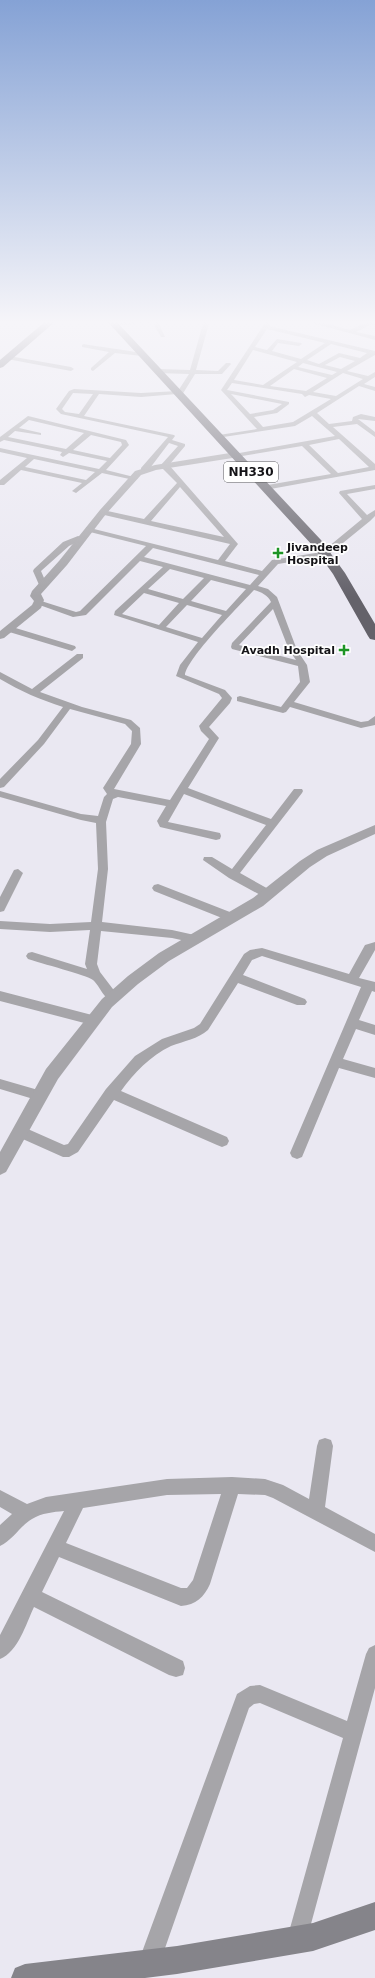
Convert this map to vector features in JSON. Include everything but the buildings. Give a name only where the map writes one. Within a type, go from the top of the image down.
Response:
[{"type":"highway","name":"NH330","points":[[196,412],[324,554],[339,573],[375,636]]},
{"type":"main road","points":[[26,1978],[146,1968],[313,1937],[375,1916]]},
{"type":"street","points":[[62,412],[170,439],[183,445],[165,466]]},
{"type":"street","points":[[80,417],[83,412]]},
{"type":"street","points":[[245,412],[262,430]]},
{"type":"street","points":[[249,416],[273,412]]},
{"type":"street","points":[[219,437],[295,424],[314,414],[375,468]]},
{"type":"street","points":[[354,422],[356,418],[360,416],[375,419]]},
{"type":"street","points":[[1,439],[26,419],[30,418],[121,439],[126,443],[126,445],[101,471],[76,491]]},
{"type":"street","points":[[328,426],[360,422],[375,434]]},
{"type":"street","points":[[38,603],[39,600],[34,596],[63,563],[102,512],[134,478],[144,470],[176,430],[150,424]]},
{"type":"street","points":[[14,429],[39,434]]},
{"type":"street","points":[[55,462],[90,432]]},
{"type":"street","points":[[144,470],[341,437]]},
{"type":"street","points":[[1,439],[112,460]]},
{"type":"street","points":[[304,444],[336,475]]},
{"type":"street","points":[[0,450],[134,478]]},
{"type":"street","points":[[1,484],[32,457]]},
{"type":"street","points":[[165,466],[181,482],[231,541],[233,546],[220,562]]},
{"type":"street","points":[[20,468],[88,482]]},
{"type":"street","points":[[265,488],[375,468]]},
{"type":"street","points":[[146,522],[181,482]]},
{"type":"street","points":[[367,519],[343,493],[375,487]]},
{"type":"street","points":[[102,512],[231,541]]},
{"type":"street","points":[[216,836],[164,825],[162,821],[171,804],[214,738],[204,729],[204,726],[227,701],[227,698],[222,692],[180,674],[192,654],[275,562],[324,554],[375,512]]},
{"type":"street","points":[[89,529],[264,574]]},
{"type":"street","points":[[43,585],[37,571],[66,544],[82,538]]},
{"type":"street","points":[[38,603],[80,615],[151,545]]},
{"type":"street","points":[[138,558],[252,587],[269,593],[275,602],[293,650],[303,665],[305,682],[285,709],[281,710],[240,700]]},
{"type":"street","points":[[168,566],[118,615],[204,641]]},
{"type":"street","points":[[160,628],[210,577]]},
{"type":"street","points":[[142,590],[228,614]]},
{"type":"street","points":[[275,602],[235,645],[235,647],[303,665]]},
{"type":"street","points":[[3,633],[24,619],[38,603]]},
{"type":"street","points":[[3,633],[72,648]]},
{"type":"street","points":[[33,693],[80,656]]},
{"type":"street","points":[[0,675],[15,686],[33,693],[128,722],[137,730],[136,744],[108,788],[110,791],[117,793],[171,804]]},
{"type":"street","points":[[289,704],[361,725],[371,724],[375,718]]},
{"type":"street","points":[[0,785],[41,742],[69,705]]},
{"type":"street","points":[[182,789],[273,824]]},
{"type":"street","points":[[233,875],[298,791]]},
{"type":"street","points":[[113,997],[96,976],[91,964],[103,869],[101,820],[109,797],[117,793]]},
{"type":"street","points":[[0,794],[101,820]]},
{"type":"street","points":[[0,1167],[21,1132],[52,1074],[92,1020],[113,997],[164,957],[231,918],[268,894],[305,864],[322,853],[375,829]]},
{"type":"street","points":[[208,860],[268,894]]},
{"type":"street","points":[[0,908],[18,873]]},
{"type":"street","points":[[158,888],[231,918]]},
{"type":"street","points":[[0,924],[50,928],[96,926],[172,934],[195,939]]},
{"type":"street","points":[[352,980],[369,948],[375,946]]},
{"type":"street","points":[[21,1132],[68,1151],[73,1148],[111,1093],[140,1060],[166,1043],[195,1033],[204,1027],[248,957],[254,953],[262,952],[371,986],[352,1023],[297,1153]]},
{"type":"street","points":[[32,956],[96,976]]},
{"type":"street","points":[[236,977],[301,1002]]},
{"type":"street","points":[[0,996],[92,1020]]},
{"type":"street","points":[[352,1023],[375,1030]]},
{"type":"street","points":[[335,1062],[375,1073]]},
{"type":"street","points":[[0,1084],[40,1096]]},
{"type":"street","points":[[111,1093],[222,1141]]},
{"type":"street","points":[[316,1512],[325,1446]]},
{"type":"street","points":[[55,1547],[181,1596],[190,1596],[197,1591],[201,1584],[232,1485]]},
{"type":"street","points":[[0,1538],[26,1514],[46,1505],[167,1487],[232,1485],[265,1487],[277,1491],[375,1543]]},
{"type":"street","points":[[0,1498],[26,1514]]},
{"type":"street","points":[[0,1650],[11,1634],[78,1500]]},
{"type":"street","points":[[30,1596],[176,1668]]},
{"type":"street","points":[[298,1939],[375,1654]]},
{"type":"street","points":[[146,1968],[242,1703],[246,1697],[252,1694],[260,1694],[354,1733]]},
{"type":"place","name":"Jivandeep Hospital","points":[[278,553]]},
{"type":"place","name":"Avadh Hospital","points":[[344,650]]}]
